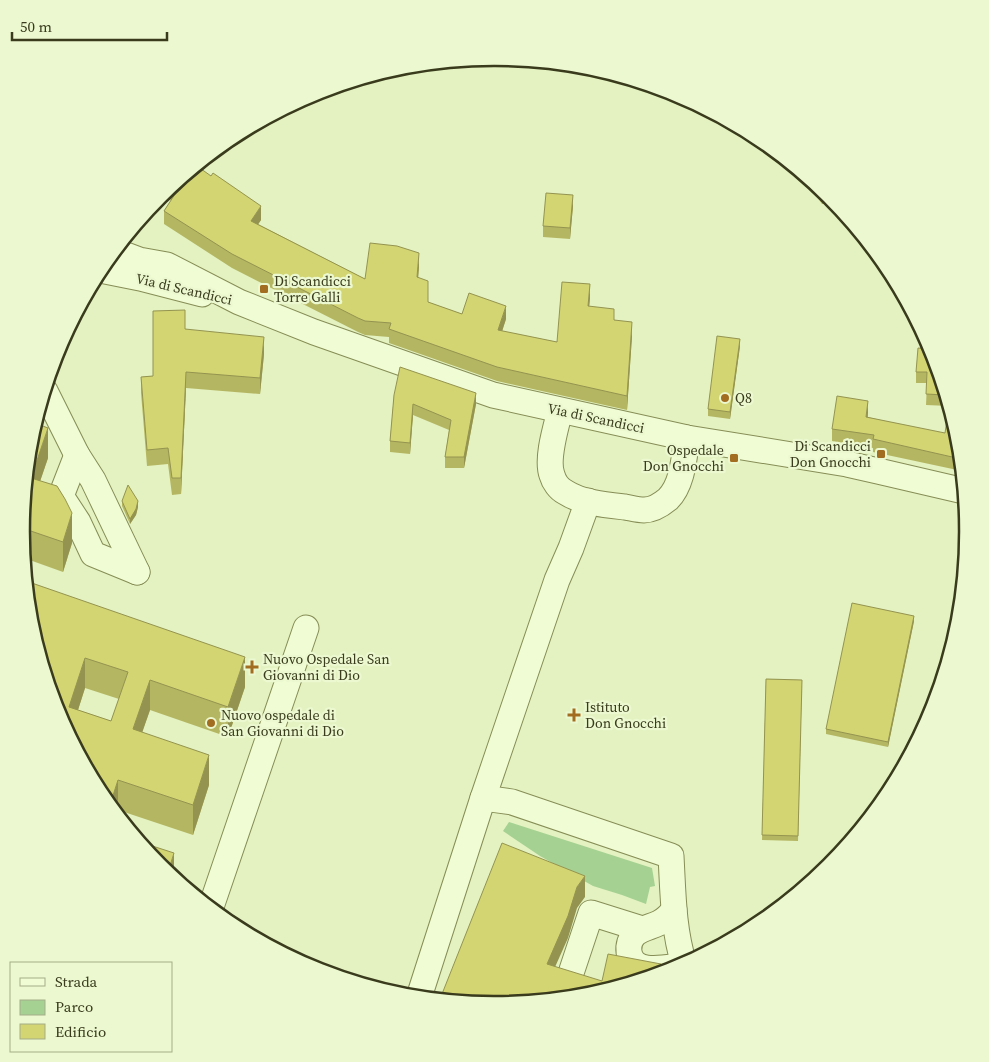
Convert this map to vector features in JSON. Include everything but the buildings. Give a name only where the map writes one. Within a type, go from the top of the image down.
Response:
[{"type":"street","name":"Via di Scandicci","points":[[122,253],[139,260],[167,265],[239,302],[314,332],[493,395],[687,438],[855,466],[957,489]]},
{"type":"street","name":"Via di Scandicci","points":[[109,272],[239,302]]},
{"type":"street","points":[[49,400],[77,455],[93,480],[137,572],[93,554],[78,522],[61,496],[77,455]]},
{"type":"street","points":[[560,410],[550,456],[550,468],[559,487],[565,492],[588,501],[644,510],[659,505],[673,492],[679,479],[687,438]]},
{"type":"street","points":[[421,990],[483,798],[557,580],[588,501]]},
{"type":"street","points":[[213,901],[306,628]]},
{"type":"street","points":[[483,798],[512,802],[671,856],[674,910],[681,956]]},
{"type":"street","points":[[652,968],[638,966],[631,960],[628,951],[629,941],[642,929],[662,922],[674,910]]},
{"type":"street","points":[[572,970],[591,913],[642,929]]},
{"type":"green space","points":[[509,822],[652,868],[655,886],[650,887],[646,904],[593,886],[540,856],[503,831]]},
{"type":"place","name":"Di Scandicci Torre Galli","points":[[264,289]]},
{"type":"place","name":"Q8","points":[[725,398]]},
{"type":"place","name":"Di Scandicci Don Gnocchi","points":[[881,454]]},
{"type":"place","name":"Ospedale Don Gnocchi","points":[[734,458]]},
{"type":"place","name":"Nuovo Ospedale San Giovanni di Dio","points":[[252,667]]},
{"type":"place","name":"Istituto Don Gnocchi","points":[[574,715]]},
{"type":"place","name":"Nuovo ospedale di San Giovanni di Dio","points":[[211,723]]}]
